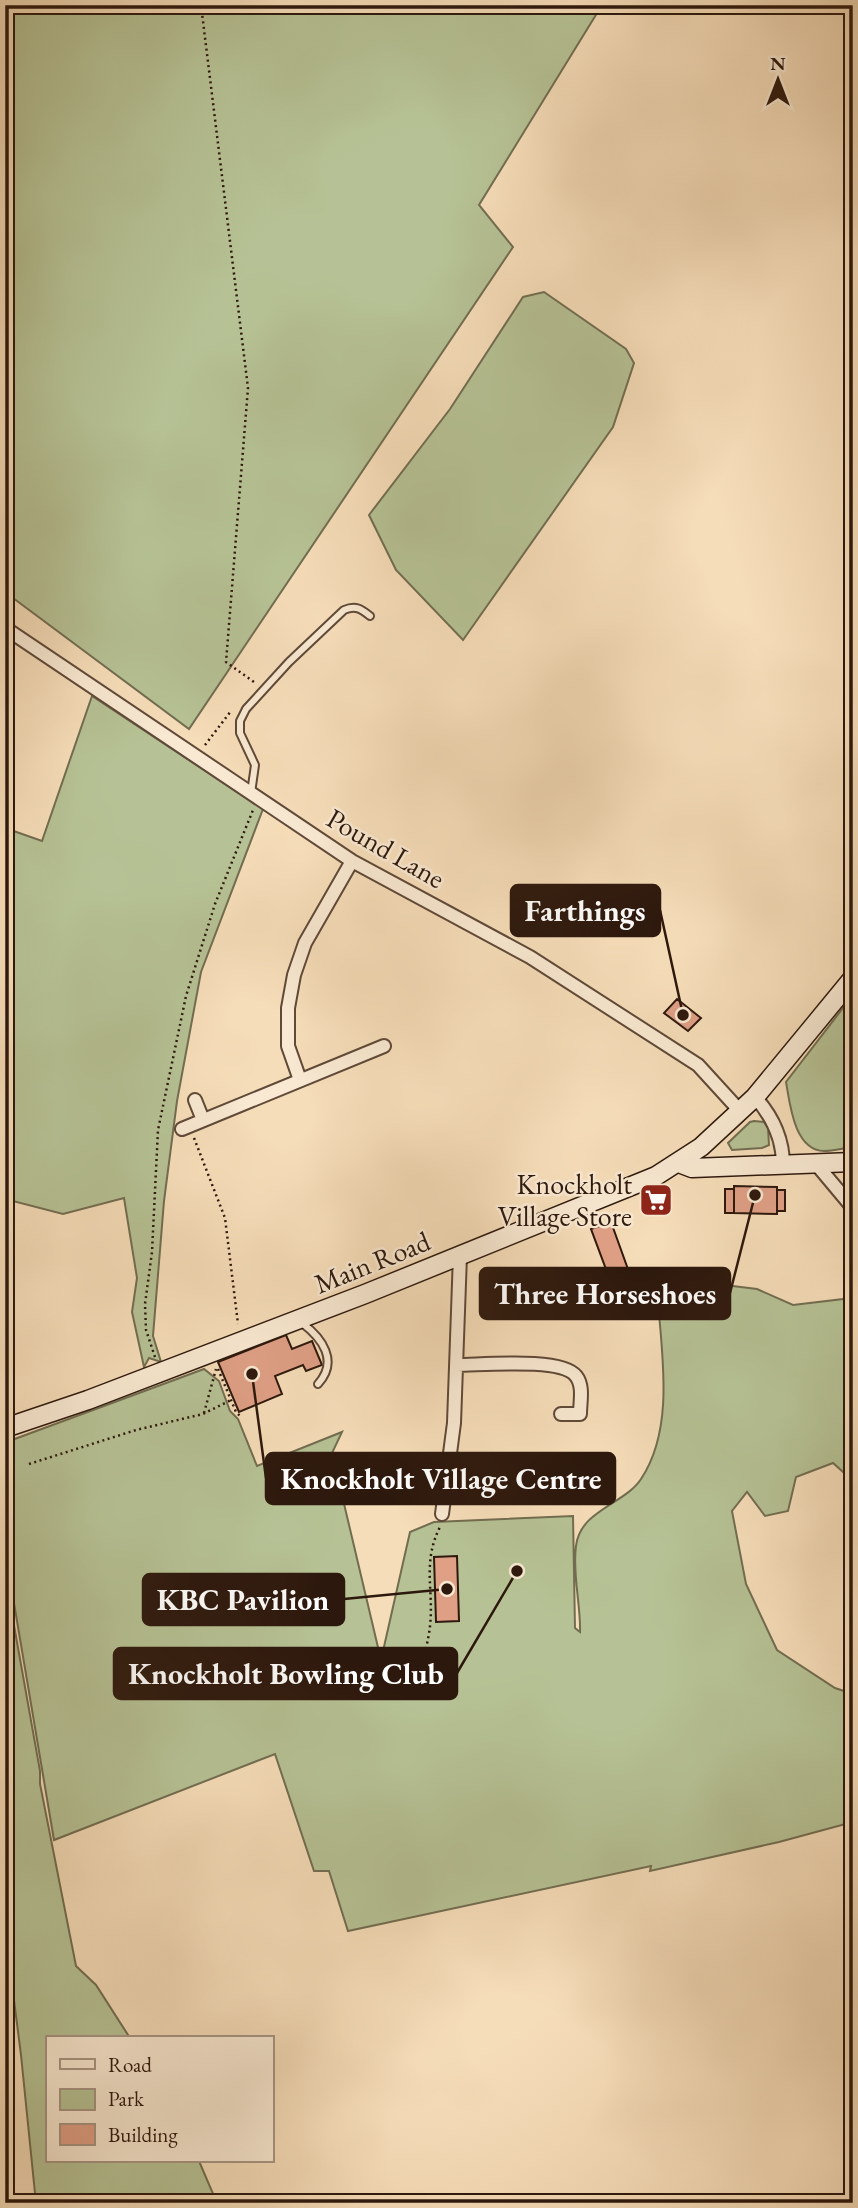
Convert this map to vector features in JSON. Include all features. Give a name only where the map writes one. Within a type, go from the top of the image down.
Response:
[{"type":"street","name":"Pound Lane","points":[[5,628],[352,861],[530,957],[698,1065],[740,1111]]},
{"type":"street","points":[[299,1080],[288,1046],[288,1008],[294,975],[305,943],[352,861]]},
{"type":"street","name":"Main Road","points":[[5,1428],[160,1372],[460,1255],[630,1188],[678,1163],[711,1138],[755,1097],[853,978]]},
{"type":"street","points":[[186,1127],[299,1080],[373,1057],[384,1046]]},
{"type":"street","points":[[755,1097],[775,1125],[782,1146],[783,1165]]},
{"type":"street","points":[[195,1100],[203,1120]]},
{"type":"street","points":[[678,1163],[692,1168],[853,1162]]},
{"type":"street","points":[[817,1165],[853,1208]]},
{"type":"street","points":[[442,1514],[454,1423],[460,1255]]},
{"type":"street","points":[[457,1365],[551,1364],[566,1367],[576,1376],[581,1387],[580,1414],[561,1414]]},
{"type":"lane","points":[[255,795],[255,765],[240,733],[240,721],[246,709],[289,662],[344,611],[352,607],[361,609],[370,616]]},
{"type":"lane","points":[[297,1319],[322,1341],[327,1353],[322,1380],[318,1384]]},
{"type":"path","points":[[201,5],[248,388],[226,662],[254,682],[245,692]]},
{"type":"path","points":[[196,756],[237,703]]},
{"type":"path","points":[[160,1372],[146,1330],[145,1304],[152,1252],[158,1130],[186,996],[215,904],[250,815],[255,795]]},
{"type":"path","points":[[186,1127],[225,1218],[236,1313],[243,1340]]},
{"type":"path","points":[[204,1414],[216,1366],[240,1416]]},
{"type":"path","points":[[29,1464],[136,1430],[204,1414],[231,1400]]},
{"type":"path","points":[[418,1681],[430,1625],[428,1586],[432,1543],[440,1527],[442,1514]]},
{"type":"green space","points":[[5,5],[602,5],[479,205],[513,247],[189,729],[5,592]]},
{"type":"green space","points":[[544,292],[626,349],[634,363],[613,427],[463,640],[396,570],[369,515],[450,409],[523,297]]},
{"type":"green space","points":[[92,696],[263,809],[201,972],[177,1101],[164,1201],[153,1336],[161,1362],[149,1358],[144,1367],[132,1312],[137,1278],[124,1198],[63,1214],[5,1199],[5,828],[42,841]]},
{"type":"green space","points":[[853,995],[853,1147],[824,1151],[814,1149],[806,1143],[795,1124],[786,1082]]},
{"type":"green space","points":[[754,1121],[764,1122],[768,1128],[769,1145],[732,1150],[728,1143]]},
{"type":"green space","points":[[708,1283],[757,1289],[793,1305],[843,1299],[853,1286],[853,1481],[833,1463],[796,1477],[788,1511],[765,1516],[747,1492],[732,1511],[746,1584],[777,1650],[835,1688],[853,1694],[853,1822],[650,1871],[651,1866],[348,1931],[329,1871],[314,1871],[275,1754],[54,1840],[5,1550],[5,1445],[12,1440],[204,1369],[219,1381],[230,1411],[238,1419],[257,1466],[342,1432],[332,1453],[381,1660],[410,1532],[434,1522],[573,1516],[575,1628],[580,1632],[575,1567],[579,1534],[594,1516],[634,1488],[652,1458],[659,1436],[664,1387],[657,1290]]},
{"type":"green space","points":[[5,1575],[40,1771],[40,1784],[76,1966],[96,1985],[129,2036],[46,2036],[46,2162],[199,2162],[217,2203],[36,2203],[5,1930]]},
{"type":"building","points":[[677,999],[701,1018],[688,1031],[664,1013]]},
{"type":"building","points":[[734,1186],[777,1187],[777,1214],[734,1213]]},
{"type":"building","points":[[725,1189],[734,1189],[734,1213],[725,1213]]},
{"type":"building","points":[[777,1190],[785,1190],[785,1211],[777,1211]]},
{"type":"building","points":[[611,1222],[638,1297],[619,1304],[591,1229]]},
{"type":"building","points":[[286,1335],[292,1349],[312,1341],[322,1365],[306,1371],[303,1365],[275,1376],[282,1394],[239,1412],[218,1362]]},
{"type":"building","points":[[457,1556],[459,1621],[436,1622],[434,1557]]},
{"type":"place","name":"Farthings","points":[[683,1015]]},
{"type":"place","name":"Three Horseshoes","points":[[755,1195]]},
{"type":"place","name":"Knockholt Village Store","points":[[656,1200]]},
{"type":"place","name":"Knockholt Village Centre","points":[[252,1374]]},
{"type":"place","name":"Knockholt Bowling Club","points":[[517,1571]]},
{"type":"place","name":"KBC Pavilion","points":[[447,1589]]}]
